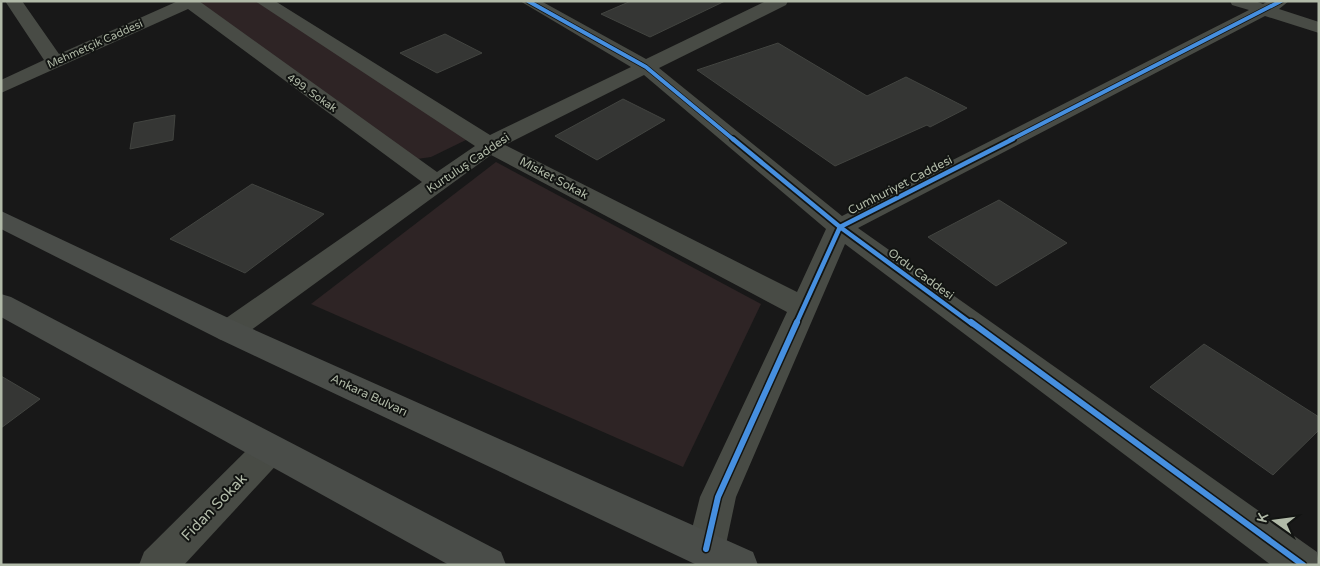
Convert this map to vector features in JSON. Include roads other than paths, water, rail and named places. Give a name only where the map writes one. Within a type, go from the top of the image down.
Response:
[{"type":"main road","name":"Ankara Bulvarı","points":[[1,219],[229,331],[739,565]]},
{"type":"main road","points":[[1,304],[487,565]]},
{"type":"street","points":[[13,1],[55,62]]},
{"type":"street","name":"Misket Sokak","points":[[263,1],[491,146],[803,308]]},
{"type":"street","name":"Ordu Caddesi","points":[[528,1],[646,67],[840,227],[1303,565]]},
{"type":"street","name":"Kurtuluş Caddesi","points":[[229,331],[500,139],[780,1]]},
{"type":"street","points":[[1238,1],[1273,6],[1319,28]]},
{"type":"street","name":"Mehmetçik Caddesi","points":[[1,87],[189,2]]},
{"type":"street","name":"499. Sokak","points":[[189,2],[285,74],[438,183]]},
{"type":"street","name":"Cumhuriyet Caddesi","points":[[706,549],[718,497],[840,227],[1273,6]]},
{"type":"street","name":"Fidan Sokak","points":[[158,565],[270,448]]}]
